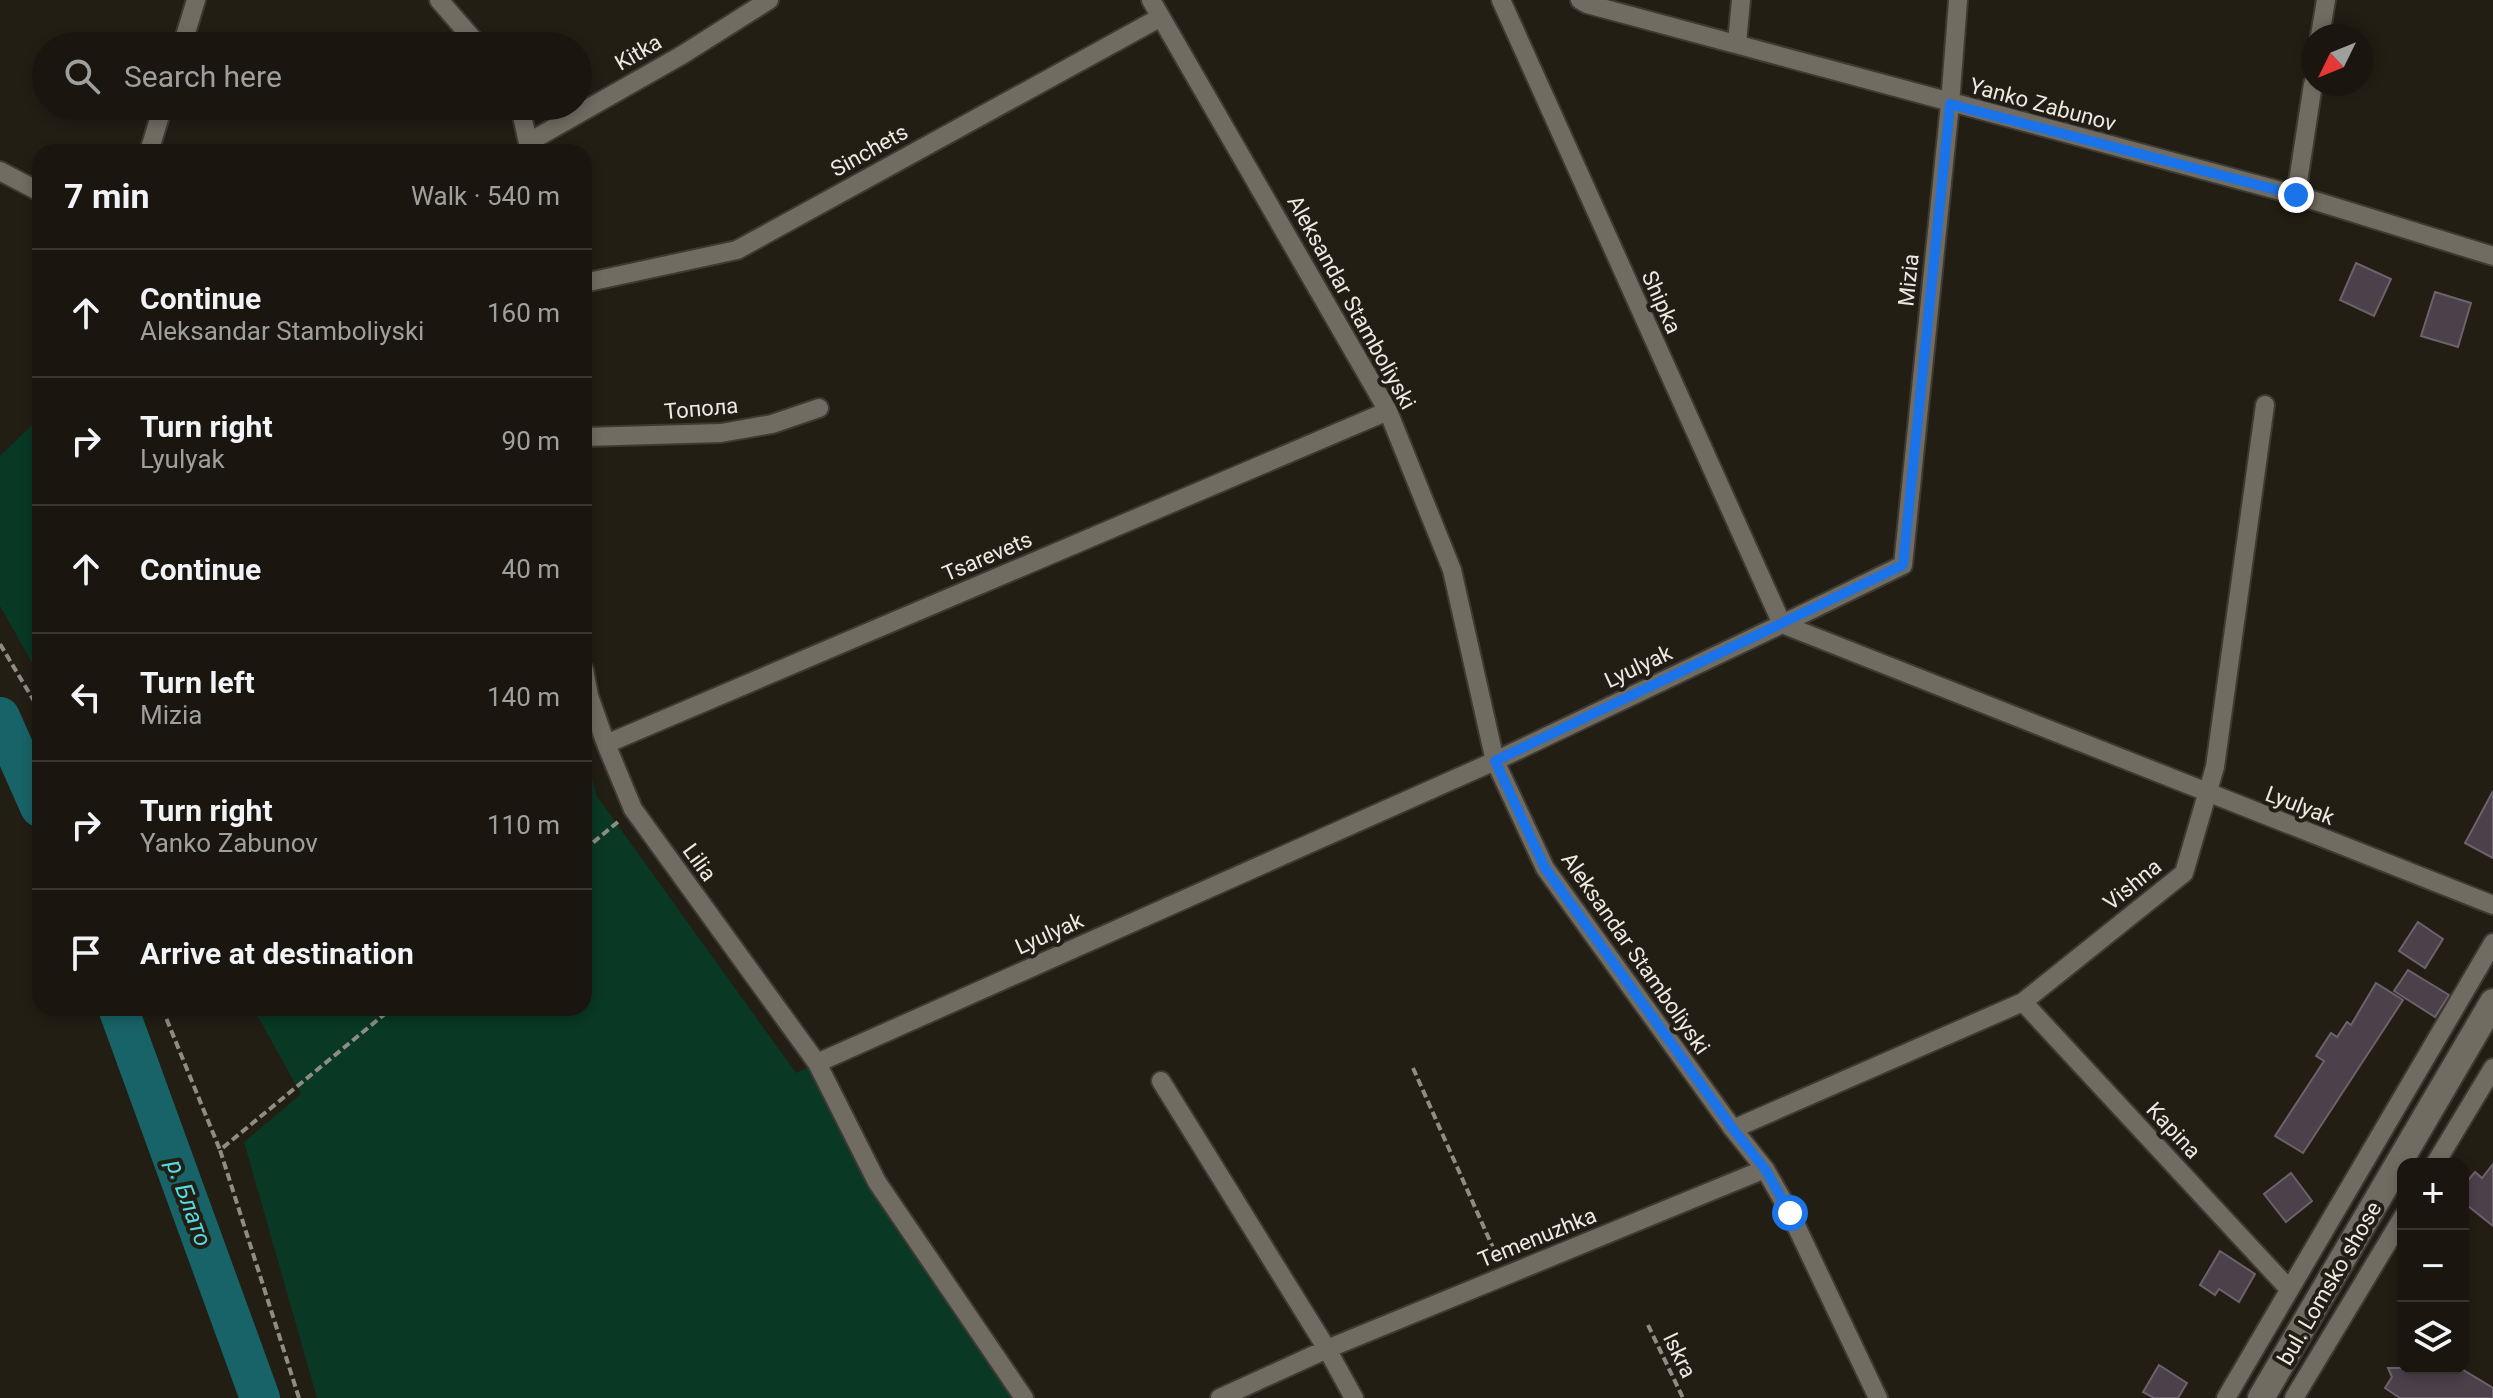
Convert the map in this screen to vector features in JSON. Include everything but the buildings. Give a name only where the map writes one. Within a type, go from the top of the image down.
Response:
[{"type":"main road","name":"bul. Lomsko shose","points":[[2261,1398],[2492,1008]]},
{"type":"street","points":[[186,32],[196,0]]},
{"type":"street","points":[[439,0],[467,32]]},
{"type":"street","name":"Kitka","points":[[592,109],[769,0]]},
{"type":"street","name":"Aleksandar Stamboliyski","points":[[1151,0],[1388,411],[1452,570],[1495,761],[1545,868],[1765,1169],[1790,1213],[1878,1398]]},
{"type":"street","name":"Shipka","points":[[1501,0],[1782,624]]},
{"type":"street","name":"Yanko Zabunov","points":[[1580,0],[1950,104],[2296,195],[2493,256]]},
{"type":"street","points":[[1737,43],[1741,0]]},
{"type":"street","name":"Mizia","points":[[1782,624],[1903,565],[1958,0]]},
{"type":"street","points":[[2322,24],[2326,0]]},
{"type":"street","name":"Sinchets","points":[[592,281],[737,250],[1161,17]]},
{"type":"street","points":[[2296,195],[2311,96]]},
{"type":"street","points":[[151,144],[159,120]]},
{"type":"street","points":[[523,120],[529,144]]},
{"type":"street","name":"Kitka","points":[[535,144],[575,120]]},
{"type":"street","points":[[0,171],[32,188]]},
{"type":"street","name":"Vishna","points":[[1733,1129],[2023,1002],[2184,873],[2215,767],[2265,405]]},
{"type":"street","name":"Топола","points":[[592,437],[721,433],[772,424],[819,408]]},
{"type":"street","name":"Tsarevets","points":[[606,744],[1388,411]]},
{"type":"street","name":"Lyulyak","points":[[817,1063],[1495,761],[1782,624],[2493,905]]},
{"type":"street","name":"Lilia","points":[[592,704],[633,809],[817,1063],[877,1182],[1024,1398]]},
{"type":"street","points":[[2226,1398],[2493,943]]},
{"type":"street","name":"Kapina","points":[[2023,1002],[2289,1289]]},
{"type":"street","points":[[2443,1029],[2469,1044]]},
{"type":"street","points":[[2439,1158],[2493,1068]]},
{"type":"street","points":[[1161,1081],[1327,1349],[1354,1398]]},
{"type":"street","name":"Temenuzhka","points":[[1220,1398],[1327,1349],[1765,1169]]},
{"type":"street","points":[[2294,1398],[2397,1227]]},
{"type":"path","points":[[0,644],[32,698]]},
{"type":"path","points":[[592,843],[633,809]]},
{"type":"path","points":[[165,1016],[220,1150],[299,1398]]},
{"type":"path","points":[[220,1150],[382,1016]]},
{"type":"path","points":[[1413,1068],[1505,1276]]},
{"type":"path","name":"Iskra","points":[[1648,1325],[1683,1398]]},
{"type":"green space","points":[[32,425],[32,663],[0,606],[0,456]]},
{"type":"green space","points":[[592,778],[596,795],[796,1073],[817,1063],[877,1182],[1024,1398],[317,1398],[244,1142],[301,1094],[257,1016],[592,1016]]},
{"type":"waterway","name":"р. Блато","points":[[0,717],[32,789]]},
{"type":"waterway","name":"р. Блато","points":[[121,1016],[260,1398]]},
{"type":"route","points":[[1790,1213],[1765,1169],[1545,868],[1495,761],[1903,565],[1950,104],[2296,195]]}]
